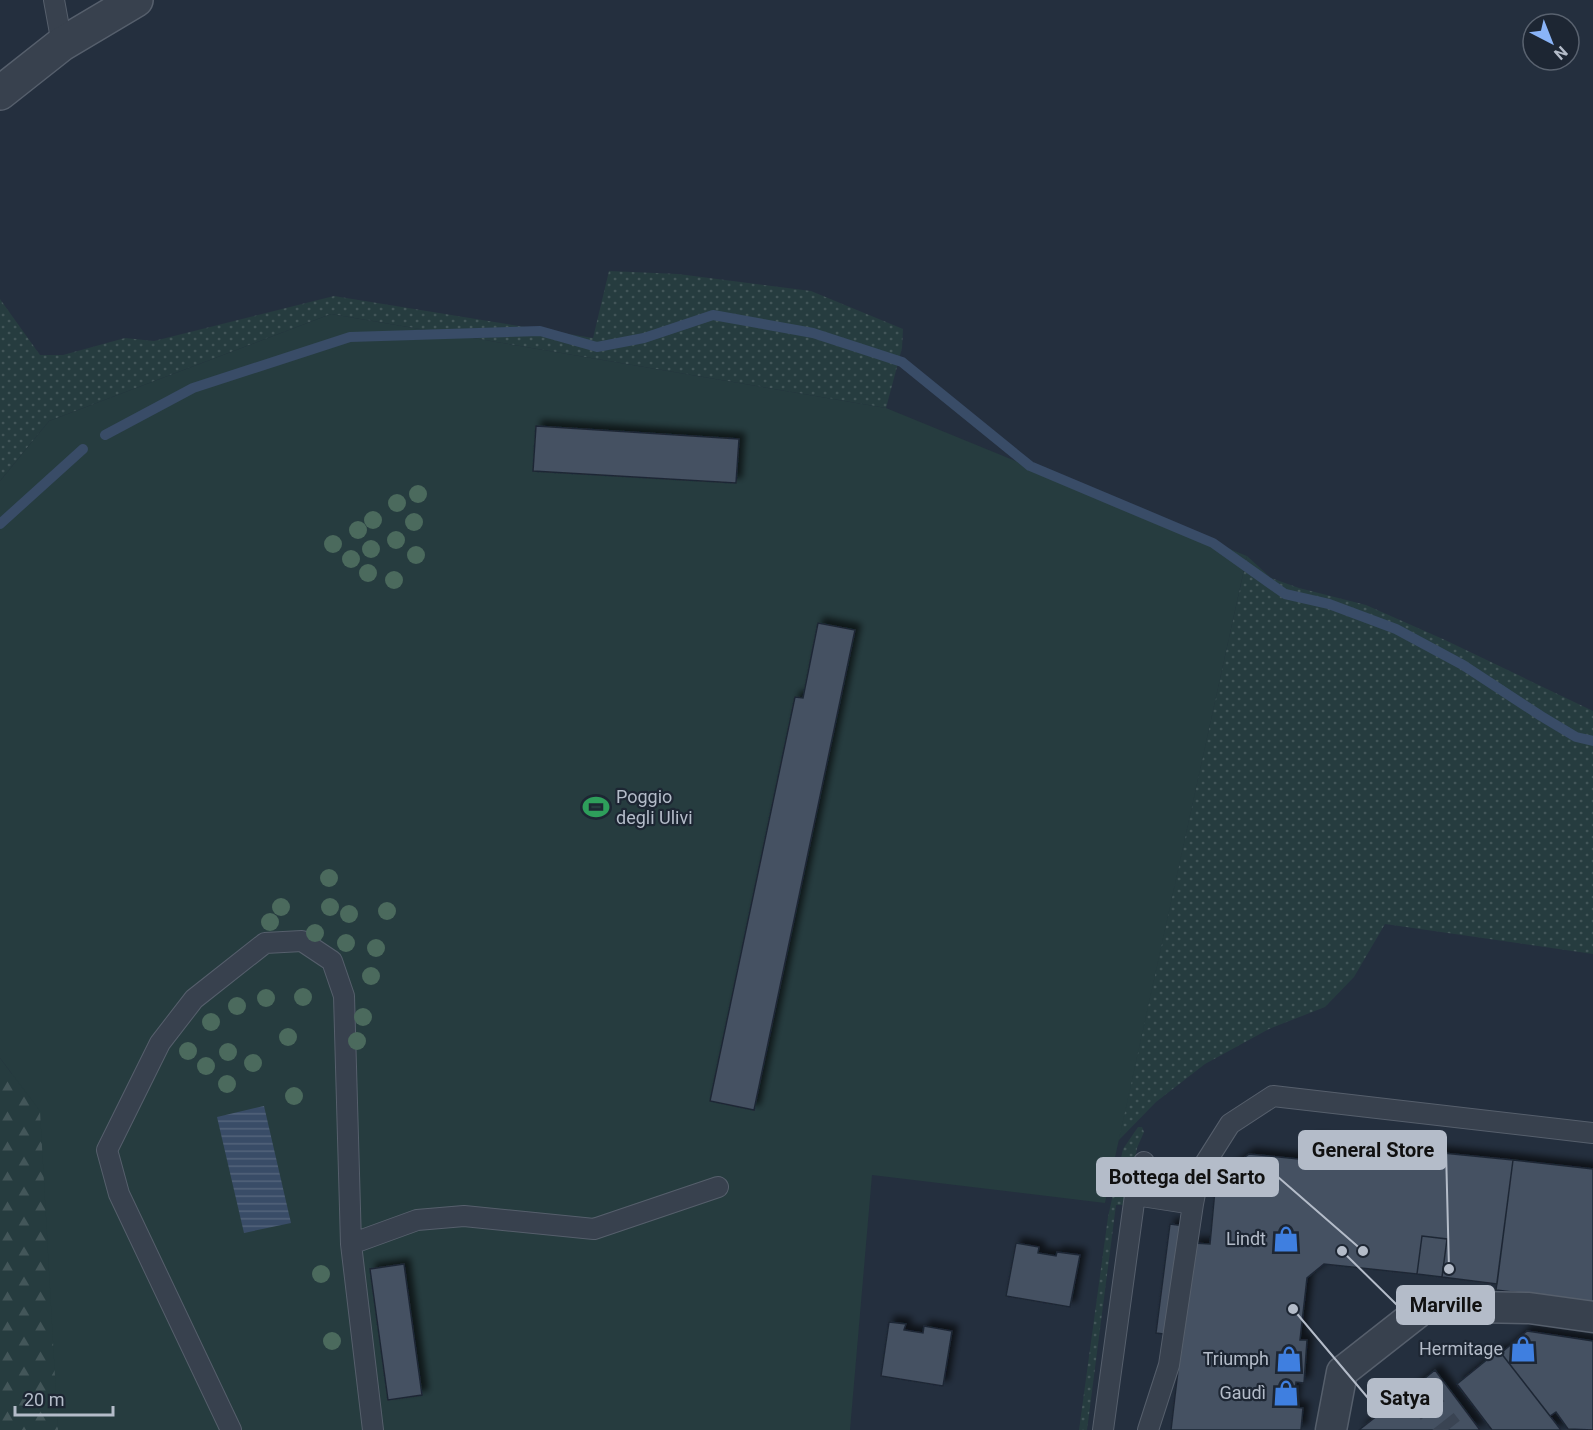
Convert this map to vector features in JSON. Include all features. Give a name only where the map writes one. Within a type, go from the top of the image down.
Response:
[{"type":"street","points":[[0,93],[62,44],[136,0]]},
{"type":"street","points":[[1330,1430],[1342,1372],[1426,1306],[1529,1308],[1593,1317]]},
{"type":"lane","points":[[54,0],[62,44]]},
{"type":"lane","points":[[231,1430],[119,1194],[107,1150],[160,1043],[194,999],[265,944],[302,941],[332,961],[344,996],[351,1244],[373,1430]]},
{"type":"lane","points":[[1148,1430],[1169,1365],[1199,1173],[1230,1124],[1273,1096],[1593,1133]]},
{"type":"lane","points":[[1103,1430],[1135,1195],[1144,1162]]},
{"type":"lane","points":[[351,1244],[417,1220],[464,1216],[594,1229],[718,1187]]},
{"type":"lane","points":[[1135,1195],[1193,1204]]},
{"type":"green space","points":[[609,271],[678,274],[811,291],[903,329],[902,348],[886,408],[331,314],[49,421],[0,481],[0,299],[40,355],[63,355],[125,338],[154,341],[334,296],[593,338]]},
{"type":"green space","name":"Poggio degli Ulivi","points":[[331,314],[886,408],[1247,556],[1105,1203],[872,1175],[850,1430],[58,1430],[40,1111],[0,1058],[0,481],[49,421]]},
{"type":"green space","points":[[1247,556],[1271,578],[1299,588],[1366,605],[1593,711],[1593,954],[1385,924],[1354,977],[1325,1007],[1269,1029],[1205,1064],[1156,1102],[1118,1141]]},
{"type":"green space","points":[[179,905],[175,1430],[0,1430],[0,1058],[12,1074]]},
{"type":"green space","points":[[1138,1127],[1142,1127],[1144,1132],[1137,1148],[1127,1205],[1116,1205],[1087,1430],[1079,1430],[1108,1217],[1123,1149]]},
{"type":"water","points":[[264,1106],[291,1223],[244,1233],[217,1117]]},
{"type":"building","points":[[536,426],[739,439],[736,483],[533,471]]},
{"type":"building","points":[[818,623],[855,630],[754,1110],[710,1101],[795,697],[803,698]]},
{"type":"building","points":[[1312,1140],[1513,1160],[1497,1284],[1442,1277],[1447,1239],[1422,1236],[1417,1274],[1324,1264],[1307,1278],[1300,1340],[1307,1340],[1304,1383],[1296,1382],[1293,1407],[1303,1408],[1301,1430],[1171,1430],[1193,1243],[1210,1244],[1216,1179],[1249,1154],[1308,1160]]},
{"type":"building","points":[[1513,1160],[1593,1169],[1593,1302],[1496,1290]]},
{"type":"building","points":[[1170,1224],[1185,1226],[1171,1335],[1156,1333]]},
{"type":"building","points":[[1422,1236],[1447,1239],[1442,1277],[1417,1274]]},
{"type":"building","points":[[1016,1243],[1039,1247],[1038,1253],[1056,1256],[1057,1252],[1080,1255],[1070,1307],[1006,1296]]},
{"type":"building","points":[[404,1264],[422,1395],[388,1400],[370,1269]]},
{"type":"building","points":[[889,1322],[906,1324],[904,1330],[923,1333],[924,1326],[952,1331],[943,1386],[881,1376]]},
{"type":"building","points":[[1527,1331],[1593,1341],[1593,1430],[1568,1429],[1556,1412],[1550,1416],[1501,1353]]},
{"type":"building","points":[[1499,1350],[1561,1430],[1492,1430],[1457,1384]]},
{"type":"building","points":[[1435,1370],[1480,1430],[1359,1430],[1414,1387]]},
{"type":"waterway","points":[[105,435],[193,388],[350,337],[540,331],[597,347],[644,338],[713,315],[813,333],[902,362],[1030,466],[1213,543],[1285,594],[1329,604],[1396,629],[1463,665],[1576,737],[1593,741]]},
{"type":"waterway","points":[[0,524],[83,449]]},
{"type":"tunnel","points":[[1414,1387],[1448,1430]]},
{"type":"place","name":"Poggio degli Ulivi","points":[[596,807]]},
{"type":"place","name":"Lindt","points":[[1286,1239]]},
{"type":"place","name":"Marville","points":[[1342,1251]]},
{"type":"place","name":"Bottega del Sarto","points":[[1363,1251]]},
{"type":"place","name":"General Store","points":[[1449,1269]]},
{"type":"place","name":"Satya","points":[[1293,1309]]},
{"type":"place","name":"Hermitage","points":[[1523,1349]]},
{"type":"place","name":"Triumph","points":[[1289,1359]]},
{"type":"place","name":"Gaudì","points":[[1286,1393]]}]
